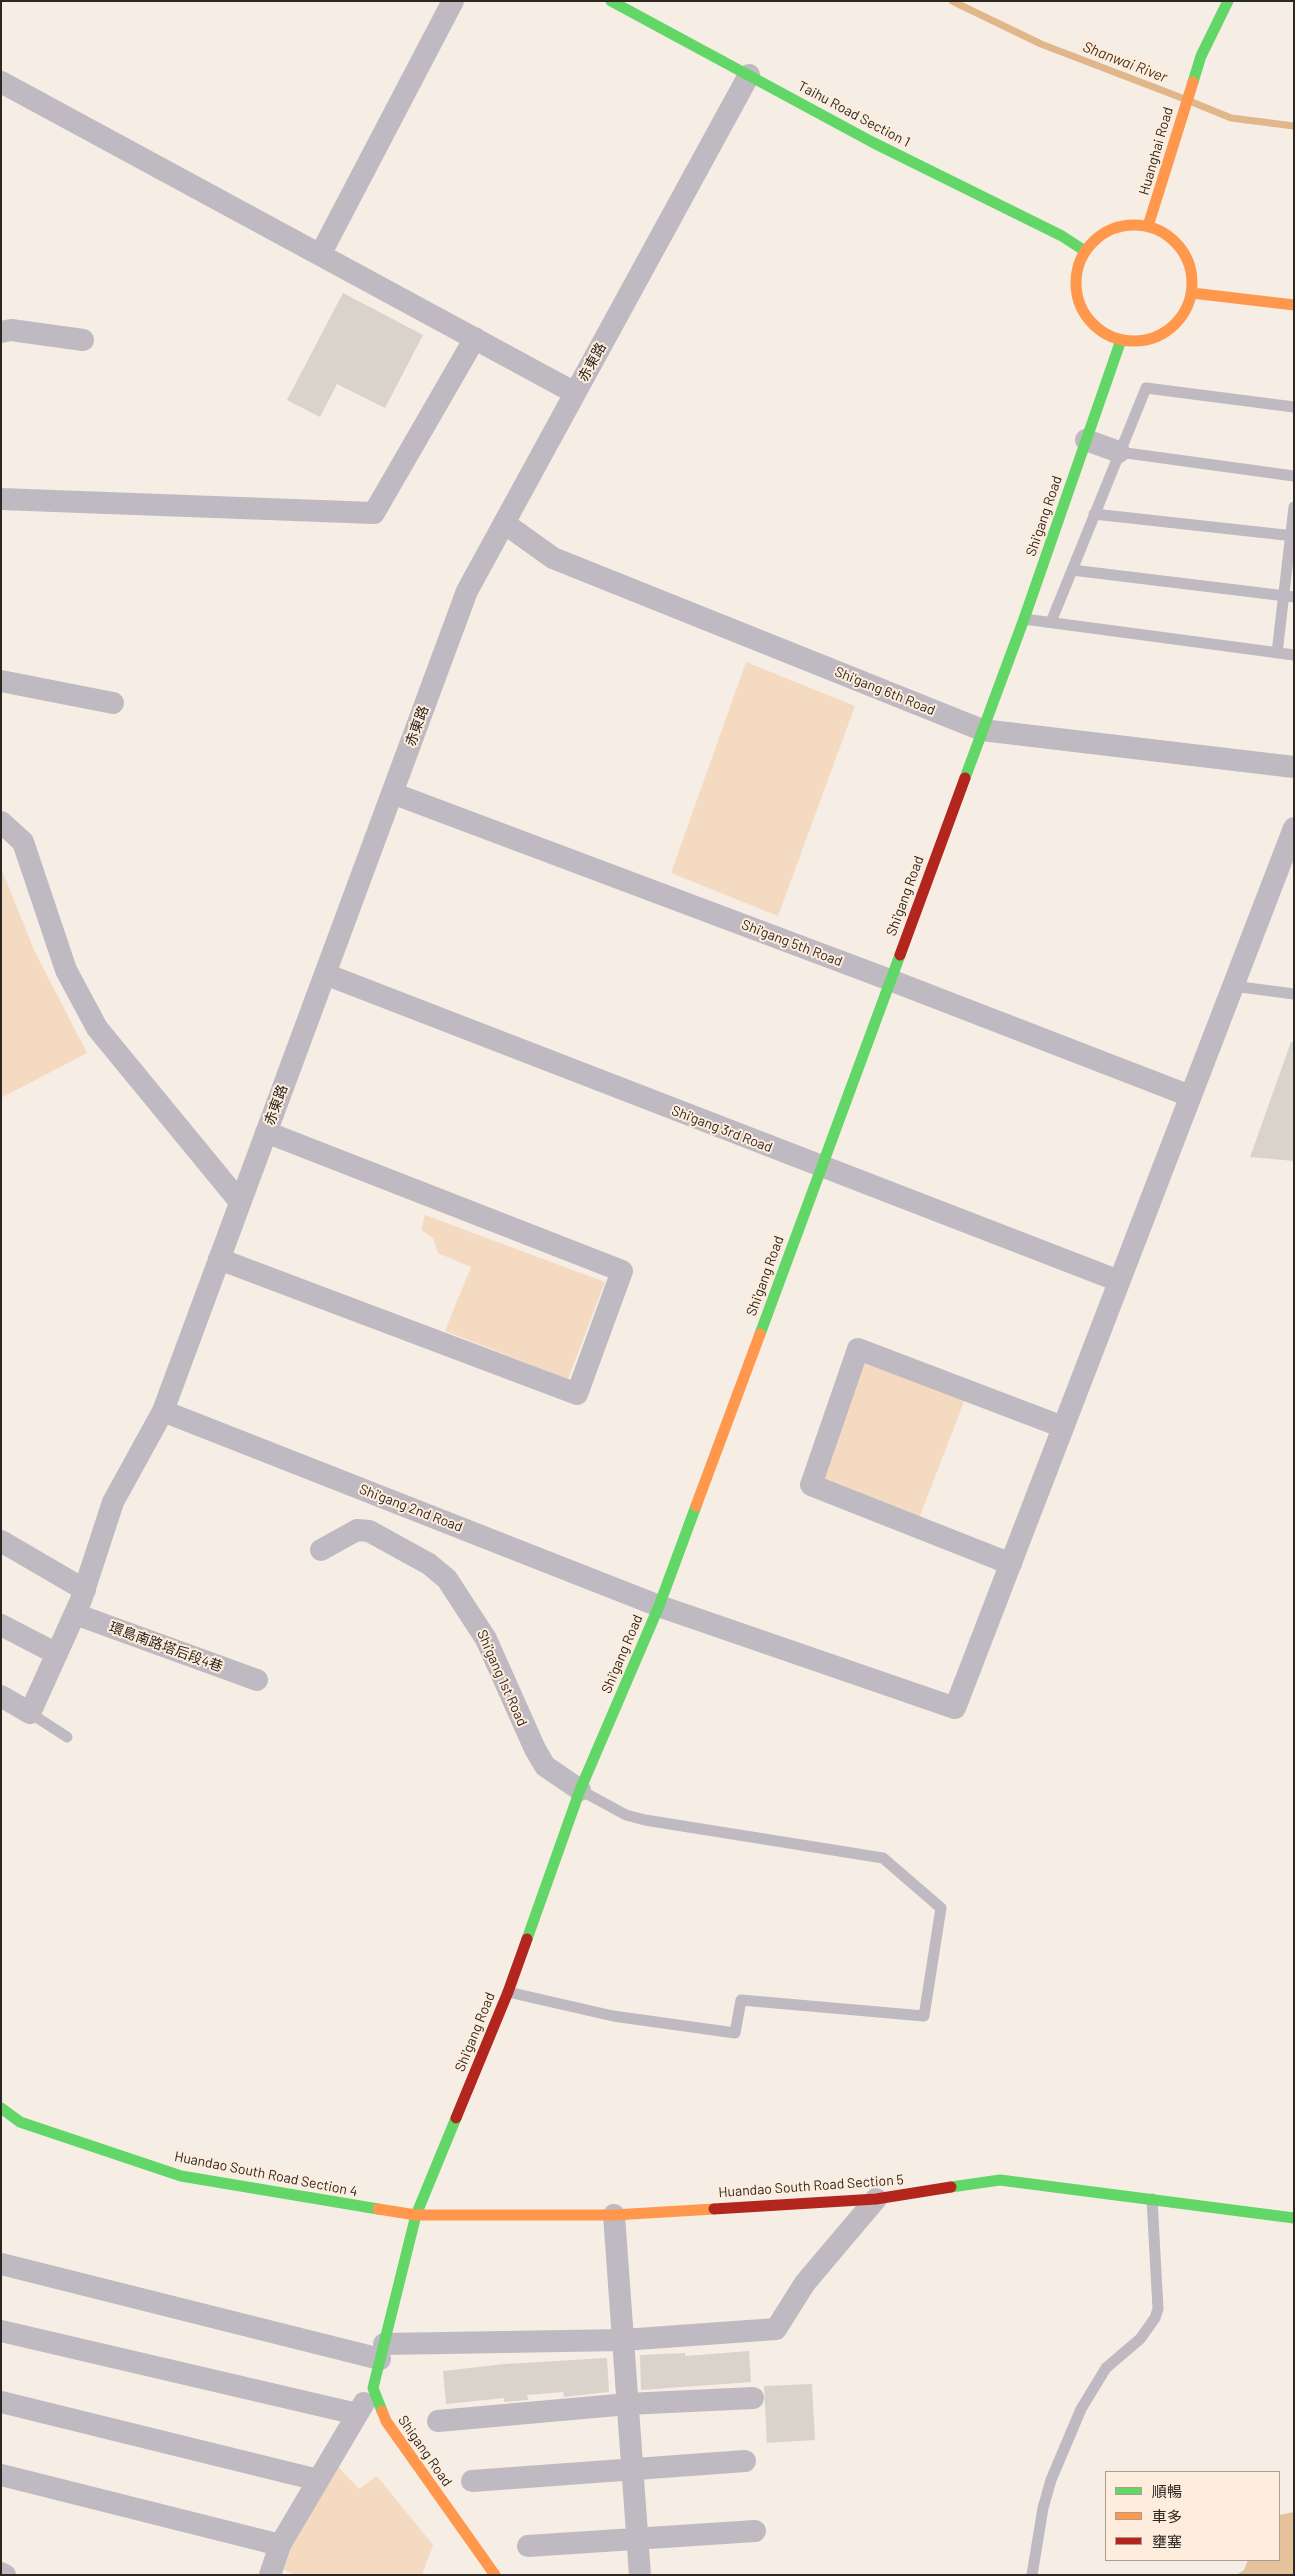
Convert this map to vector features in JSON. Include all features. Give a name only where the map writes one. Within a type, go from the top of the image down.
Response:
[{"type":"street","points":[[320,255],[453,1]]},
{"type":"street","name":"Taihu Road Section 1","points":[[611,1],[872,142],[1062,236],[1085,251]]},
{"type":"street","name":"Huanghai Road","points":[[1148,226],[1160,194],[1173,143],[1201,56],[1228,1]]},
{"type":"street","name":"赤東路","points":[[30,1713],[85,1590],[113,1502],[162,1411],[467,591],[749,75]]},
{"type":"street","points":[[1,82],[575,394]]},
{"type":"street","points":[[1130,225],[1148,226],[1164,233],[1183,251],[1192,275],[1192,293],[1186,310],[1174,326],[1158,336],[1140,341],[1121,340],[1103,333],[1089,321],[1080,305],[1076,287],[1077,268],[1085,251],[1097,238],[1112,229],[1130,225]]},
{"type":"street","points":[[1192,293],[1294,305]]},
{"type":"street","points":[[1,332],[11,330],[83,340]]},
{"type":"street","points":[[1,499],[374,513],[475,338]]},
{"type":"street","name":"Shi'gang Road","points":[[416,2214],[508,1992],[580,1790],[659,1606],[1024,618],[1121,340]]},
{"type":"street","points":[[1086,440],[1119,452]]},
{"type":"street","name":"Shi'gang 6th Road","points":[[504,523],[553,558],[982,730],[1294,767]]},
{"type":"street","points":[[1,681],[113,703]]},
{"type":"street","name":"Shi'gang 5th Road","points":[[392,793],[890,980],[1190,1096]]},
{"type":"street","points":[[1,822],[23,842],[66,970],[97,1028],[240,1202]]},
{"type":"street","points":[[1064,1427],[858,1349],[811,1485],[1011,1564],[1064,1427],[1120,1281],[1190,1096],[1294,828]]},
{"type":"street","name":"Shi'gang 3rd Road","points":[[325,974],[821,1168],[1120,1281]]},
{"type":"street","points":[[219,1259],[577,1394],[622,1271],[266,1132]]},
{"type":"street","name":"Shi'gang 2nd Road","points":[[162,1411],[659,1606],[956,1708],[1011,1564]]},
{"type":"street","name":"Shi'gang 1st Road","points":[[321,1550],[357,1530],[368,1532],[429,1564],[447,1579],[486,1639],[534,1749],[545,1766],[580,1790]]},
{"type":"street","points":[[1,1541],[85,1590]]},
{"type":"street","name":"環島南路塔后段4巷","points":[[75,1614],[257,1680]]},
{"type":"street","points":[[1,1625],[57,1654]]},
{"type":"street","points":[[1,1696],[30,1713]]},
{"type":"street","name":"Huandao South Road Section 4","points":[[1,2108],[20,2122],[181,2176],[416,2214]]},
{"type":"street","name":"Huandao South Road Section 5","points":[[416,2214],[614,2215],[876,2199],[1000,2180],[1294,2218]]},
{"type":"street","points":[[1,2264],[382,2352],[623,2340],[776,2329],[805,2283],[876,2199]]},
{"type":"street","points":[[270,2575],[280,2545],[373,2388],[416,2214]]},
{"type":"street","points":[[614,2215],[640,2575]]},
{"type":"street","points":[[1,2331],[357,2414]]},
{"type":"street","name":"Shigang Road","points":[[373,2388],[386,2421],[495,2575]]},
{"type":"street","points":[[438,2421],[628,2404],[753,2398]]},
{"type":"street","points":[[1,2402],[318,2480]]},
{"type":"street","points":[[472,2481],[632,2471],[745,2461]]},
{"type":"street","points":[[1,2475],[280,2545]]},
{"type":"street","points":[[528,2546],[755,2531]]},
{"type":"street","points":[[1,2574],[5,2575]]},
{"type":"lane","points":[[1050,622],[1146,388],[1294,407]]},
{"type":"lane","points":[[1119,452],[1294,476]]},
{"type":"lane","points":[[1276,653],[1288,596],[1294,507]]},
{"type":"lane","points":[[1094,514],[1292,536]]},
{"type":"lane","points":[[1072,570],[1288,596]]},
{"type":"lane","points":[[1024,618],[1294,655]]},
{"type":"lane","points":[[1233,986],[1294,994]]},
{"type":"lane","points":[[30,1713],[67,1737]]},
{"type":"lane","points":[[508,1992],[613,2016],[735,2033],[740,2000],[924,2016],[941,1908],[883,1858],[645,1820],[626,1815],[580,1790]]},
{"type":"lane","points":[[1032,2575],[1043,2508],[1051,2480],[1081,2409],[1106,2368],[1140,2339],[1155,2318],[1158,2309],[1152,2199]]},
{"type":"shaded area","points":[[746,662],[855,706],[778,916],[671,873]]},
{"type":"shaded area","points":[[1,868],[35,952],[87,1053],[1,1098]]},
{"type":"shaded area","points":[[425,1215],[605,1282],[568,1379],[445,1331],[471,1267],[438,1253],[433,1238],[421,1230]]},
{"type":"shaded area","points":[[864,1360],[965,1399],[918,1521],[818,1481]]},
{"type":"shaded area","points":[[331,2459],[359,2489],[377,2476],[433,2545],[422,2575],[296,2575],[276,2566]]},
{"type":"shaded area","points":[[1294,2512],[1294,2575],[1236,2575],[1244,2570],[1248,2561],[1280,2561],[1280,2515]]},
{"type":"building","points":[[343,293],[423,335],[385,408],[337,384],[320,417],[287,400]]},
{"type":"building","points":[[1291,1042],[1294,1042],[1294,1161],[1250,1157]]},
{"type":"building","points":[[749,2351],[751,2382],[641,2390],[640,2355],[685,2353],[685,2356]]},
{"type":"building","points":[[607,2358],[609,2392],[564,2397],[563,2392],[527,2395],[528,2400],[504,2402],[504,2398],[446,2404],[443,2371],[504,2364]]},
{"type":"building","points":[[812,2384],[815,2440],[767,2443],[764,2386]]},
{"type":"waterway","name":"Shanwai River","points":[[952,1],[1041,44],[1182,98]]},
{"type":"waterway","name":"Shanwai River","points":[[1192,102],[1231,118],[1294,126]]},
{"type":"traffic: fast","points":[[611,1],[872,142],[1062,236],[1085,251]]},
{"type":"traffic: fast","points":[[1193,82],[1201,56],[1228,1]]},
{"type":"traffic: fast","points":[[965,778],[1024,619],[1121,340]]},
{"type":"traffic: fast","points":[[760,1334],[900,955]]},
{"type":"traffic: fast","points":[[527,1939],[580,1790],[659,1606],[696,1506]]},
{"type":"traffic: fast","points":[[1,2108],[20,2122],[181,2176],[378,2209]]},
{"type":"traffic: fast","points":[[382,2411],[373,2388],[416,2215],[456,2118]]},
{"type":"traffic: fast","points":[[951,2187],[1000,2180],[1294,2218]]},
{"type":"traffic: slow","points":[[1148,226],[1193,82]]},
{"type":"traffic: slow","points":[[1134,225],[1156,229],[1175,242],[1188,261],[1192,283],[1188,305],[1175,324],[1156,337],[1134,341],[1112,337],[1093,324],[1080,305],[1076,283],[1080,261],[1093,242],[1112,229],[1134,225]]},
{"type":"traffic: slow","points":[[1192,293],[1294,305]]},
{"type":"traffic: slow","points":[[696,1506],[760,1334]]},
{"type":"traffic: slow","points":[[378,2209],[416,2215],[614,2215],[714,2209]]},
{"type":"traffic: slow","points":[[382,2411],[386,2421],[495,2575]]},
{"type":"traffic: jam","points":[[900,955],[965,778]]},
{"type":"traffic: jam","points":[[456,2118],[508,1992],[527,1939]]},
{"type":"traffic: jam","points":[[714,2209],[876,2199],[951,2187]]}]
